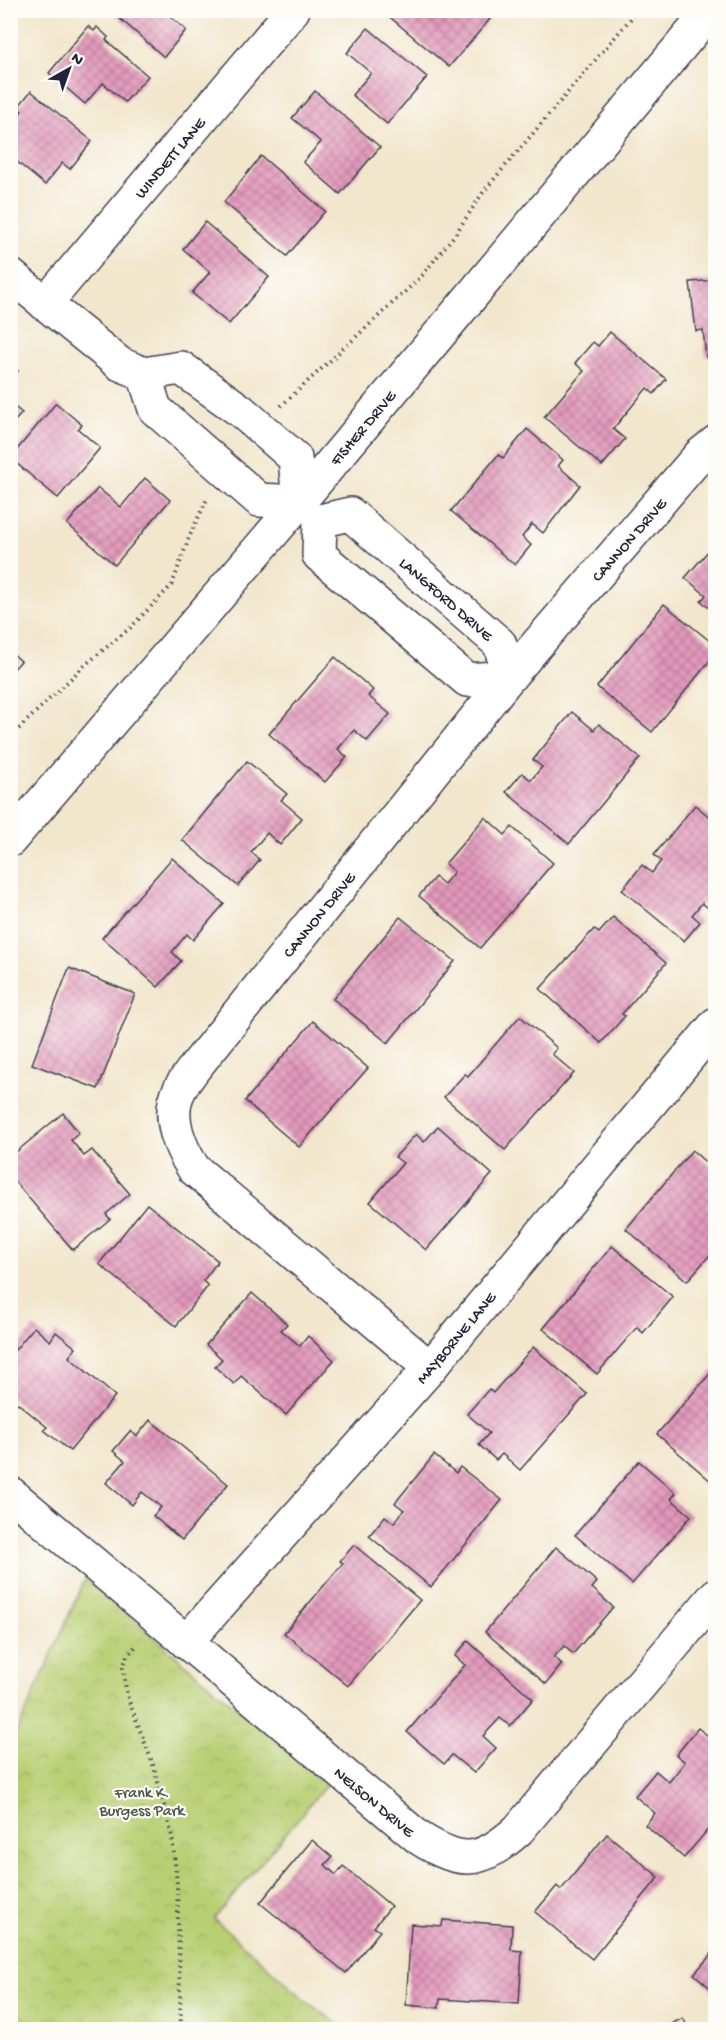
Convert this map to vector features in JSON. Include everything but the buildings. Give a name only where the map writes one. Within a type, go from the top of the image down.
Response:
[{"type":"street","name":"WINDETT LANE","points":[[45,304],[293,10]]},
{"type":"street","name":"FISHER DRIVE","points":[[10,840],[309,511],[711,10]]},
{"type":"street","points":[[10,275],[120,364],[144,374],[181,368],[241,411],[295,458],[320,555],[467,680],[509,677]]},
{"type":"street","points":[[144,374],[155,409],[259,500],[309,511]]},
{"type":"street","name":"CANNON DRIVE","points":[[430,1368],[194,1169],[183,1151],[176,1131],[175,1113],[178,1093],[192,1071],[509,677],[700,455],[716,442]]},
{"type":"street","name":"LANGFORD DRIVE","points":[[309,511],[350,514],[500,644],[509,677]]},
{"type":"street","name":"MAYBORNE LANE","points":[[186,1642],[430,1368],[716,1024]]},
{"type":"street","name":"NELSON DRIVE","points":[[10,1493],[419,1838],[440,1851],[458,1857],[475,1857],[497,1848],[518,1830],[716,1595]]},
{"type":"path","points":[[275,412],[421,277],[456,233],[484,191],[638,10]]},
{"type":"path","points":[[10,737],[85,665],[130,628],[172,585],[190,535],[210,492]]},
{"type":"path","points":[[135,1647],[127,1656],[123,1668],[127,1696],[154,1767],[172,1836],[177,1884],[181,2030]]},
{"type":"green space","name":"Frank K. Burgess Park","points":[[85,1579],[327,1784],[214,1919],[310,2004],[345,2029],[11,2029],[11,1743]]}]
